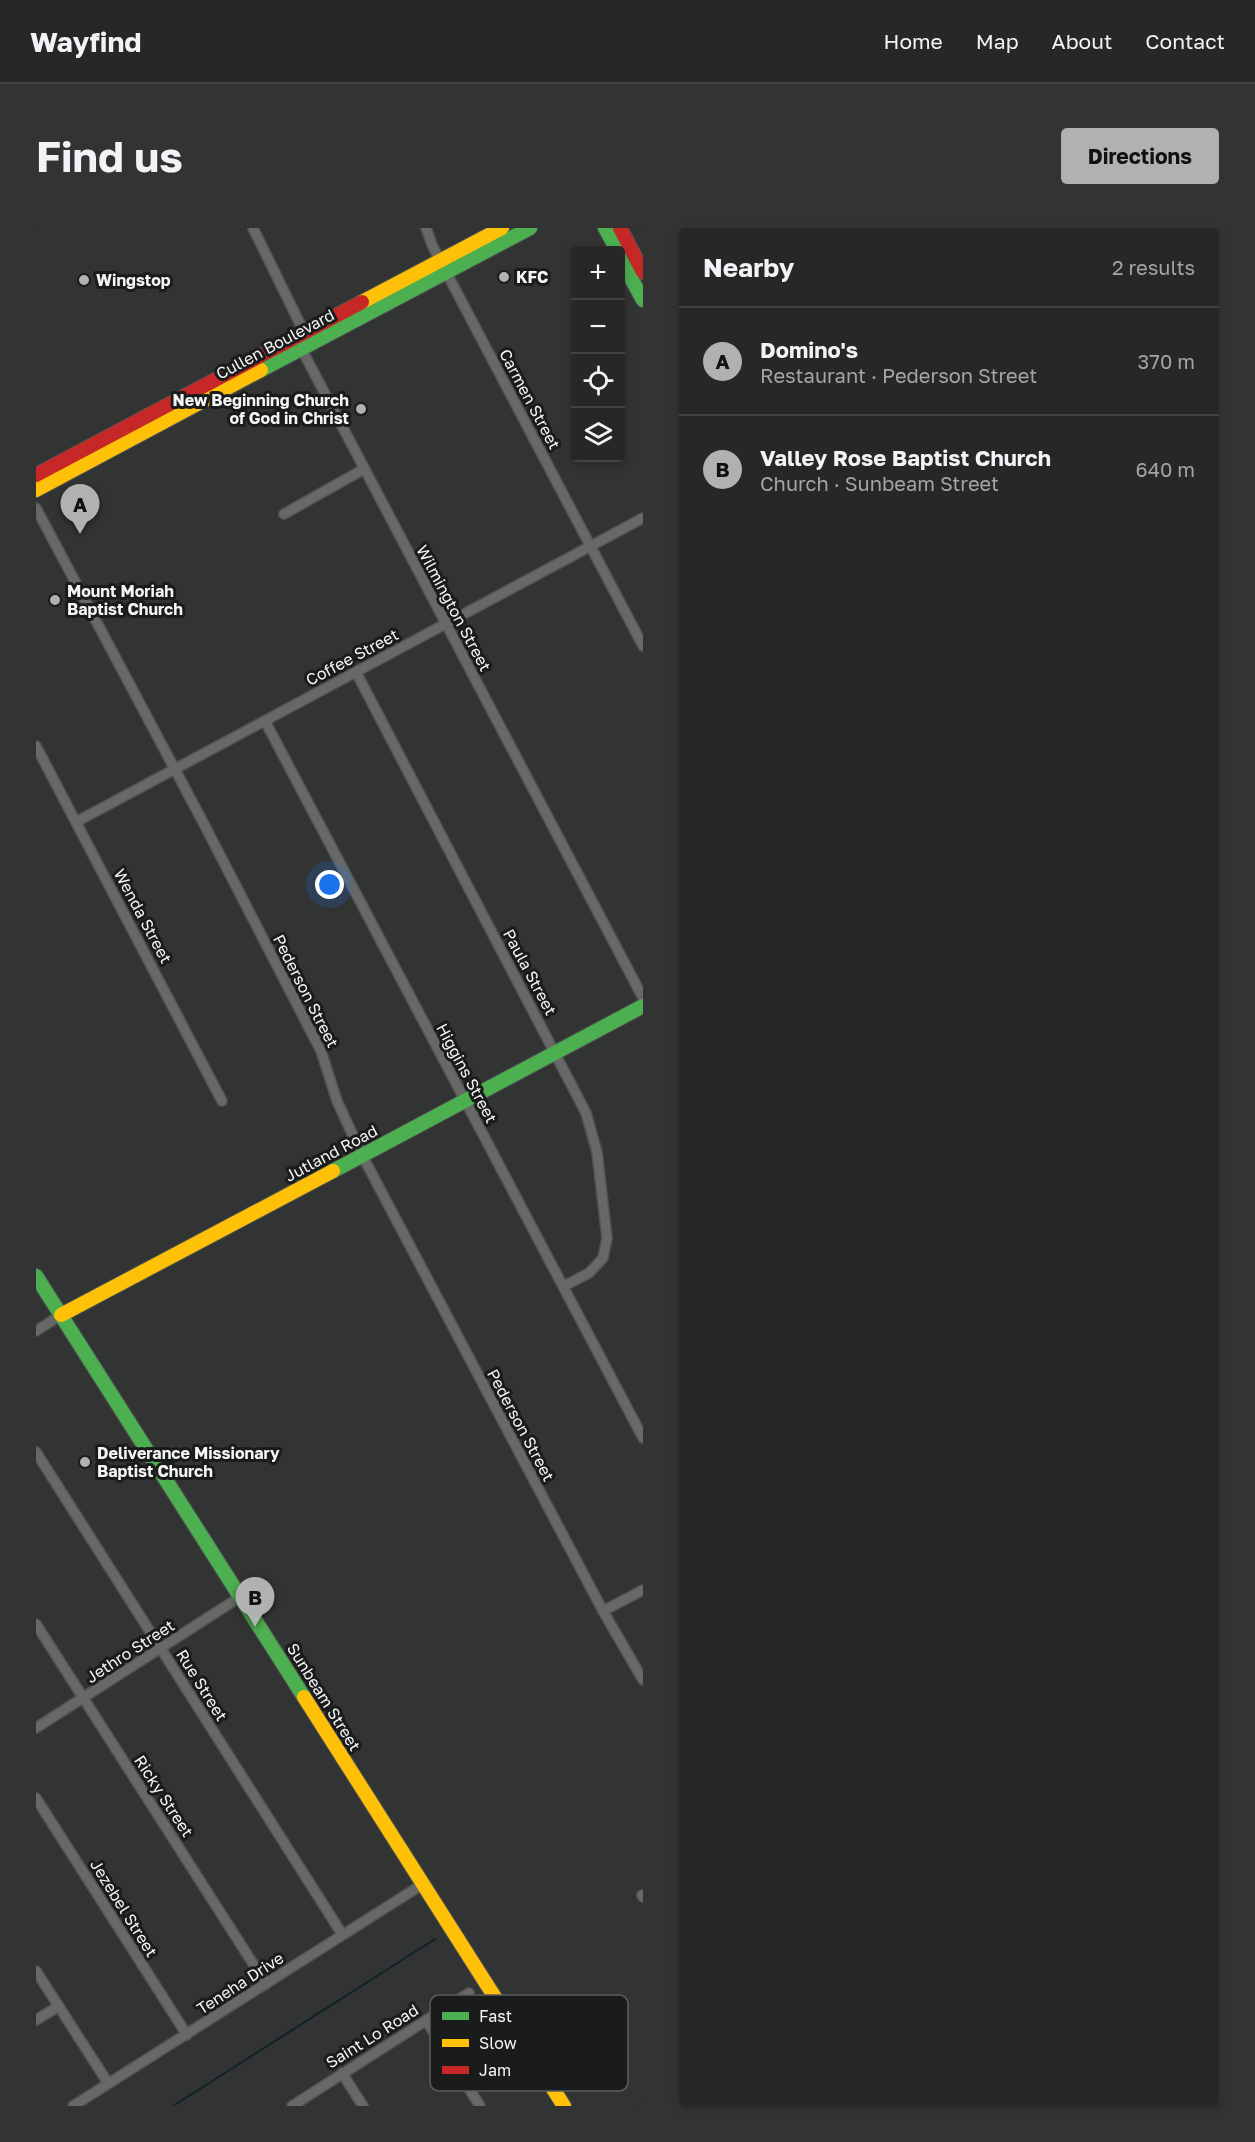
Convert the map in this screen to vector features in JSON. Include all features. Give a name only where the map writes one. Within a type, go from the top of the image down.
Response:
[{"type":"street","points":[[253,228],[304,332],[302,350]]},
{"type":"street","name":"Carmen Street","points":[[426,228],[443,267],[643,646]]},
{"type":"street","name":"Cullen Boulevard","points":[[36,475],[106,438],[302,350],[443,267],[502,228]]},
{"type":"street","name":"Cullen Boulevard","points":[[36,490],[119,446],[304,332],[530,228]]},
{"type":"street","points":[[605,228],[615,246]]},
{"type":"street","points":[[620,228],[643,272]]},
{"type":"street","points":[[625,266],[643,300]]},
{"type":"street","name":"Wilmington Street","points":[[302,350],[643,998]]},
{"type":"street","points":[[106,438],[119,446]]},
{"type":"street","points":[[284,514],[364,469]]},
{"type":"street","name":"Pederson Street","points":[[36,508],[321,1051],[336,1101],[362,1155],[603,1611],[643,1680]]},
{"type":"street","name":"Coffee Street","points":[[76,822],[643,518]]},
{"type":"street","name":"Paula Street","points":[[356,672],[586,1113],[597,1152],[607,1238],[603,1258],[589,1273],[564,1286]]},
{"type":"street","name":"Higgins Street","points":[[265,721],[643,1438]]},
{"type":"street","name":"Wenda Street","points":[[36,746],[222,1101]]},
{"type":"street","name":"Jutland Road","points":[[36,1331],[61,1315],[643,1006]]},
{"type":"street","name":"Sunbeam Street","points":[[36,1276],[494,1995]]},
{"type":"street","name":"Rue Street","points":[[36,1452],[342,1934]]},
{"type":"street","points":[[603,1611],[643,1590]]},
{"type":"street","name":"Jethro Street","points":[[36,1728],[160,1650],[240,1596]]},
{"type":"street","name":"Ricky Street","points":[[36,1624],[266,1984]]},
{"type":"street","name":"Jezebel Street","points":[[36,1798],[187,2035]]},
{"type":"street","name":"Teneha Drive","points":[[73,2106],[423,1884]]},
{"type":"street","points":[[36,1971],[108,2083]]},
{"type":"street","points":[[36,2020],[59,2006]]},
{"type":"street","name":"Saint Lo Road","points":[[292,2106],[430,2017]]},
{"type":"street","points":[[426,2020],[430,2026]]},
{"type":"street","points":[[342,2073],[363,2106]]},
{"type":"street","points":[[471,2091],[480,2106]]},
{"type":"street","name":"Sunbeam Street","points":[[554,2091],[564,2106]]},
{"type":"waterway","points":[[173,2106],[435,1939]]},
{"type":"traffic: fast","points":[[261,370],[530,228]]},
{"type":"traffic: fast","points":[[605,228],[615,246]]},
{"type":"traffic: fast","points":[[625,267],[643,300]]},
{"type":"traffic: fast","points":[[333,1171],[643,1006]]},
{"type":"traffic: fast","points":[[36,1276],[304,1697]]},
{"type":"traffic: slow","points":[[362,302],[502,228]]},
{"type":"traffic: slow","points":[[36,490],[261,370]]},
{"type":"traffic: slow","points":[[61,1315],[333,1171]]},
{"type":"traffic: slow","points":[[304,1697],[493,1995]]},
{"type":"traffic: slow","points":[[554,2091],[564,2106]]},
{"type":"traffic: jam","points":[[620,228],[643,272]]},
{"type":"traffic: jam","points":[[36,475],[362,302]]},
{"type":"place","name":"KFC","points":[[504,277]]},
{"type":"place","name":"Wingstop","points":[[84,280]]},
{"type":"place","name":"New Beginning Church of God in Christ","points":[[361,409]]},
{"type":"place","name":"Domino's","points":[[80,534]]},
{"type":"place","name":"Mount Moriah Baptist Church","points":[[55,600]]},
{"type":"place","name":"Deliverance Missionary Baptist Church","points":[[85,1462]]},
{"type":"place","name":"Valley Rose Baptist Church","points":[[255,1627]]}]
